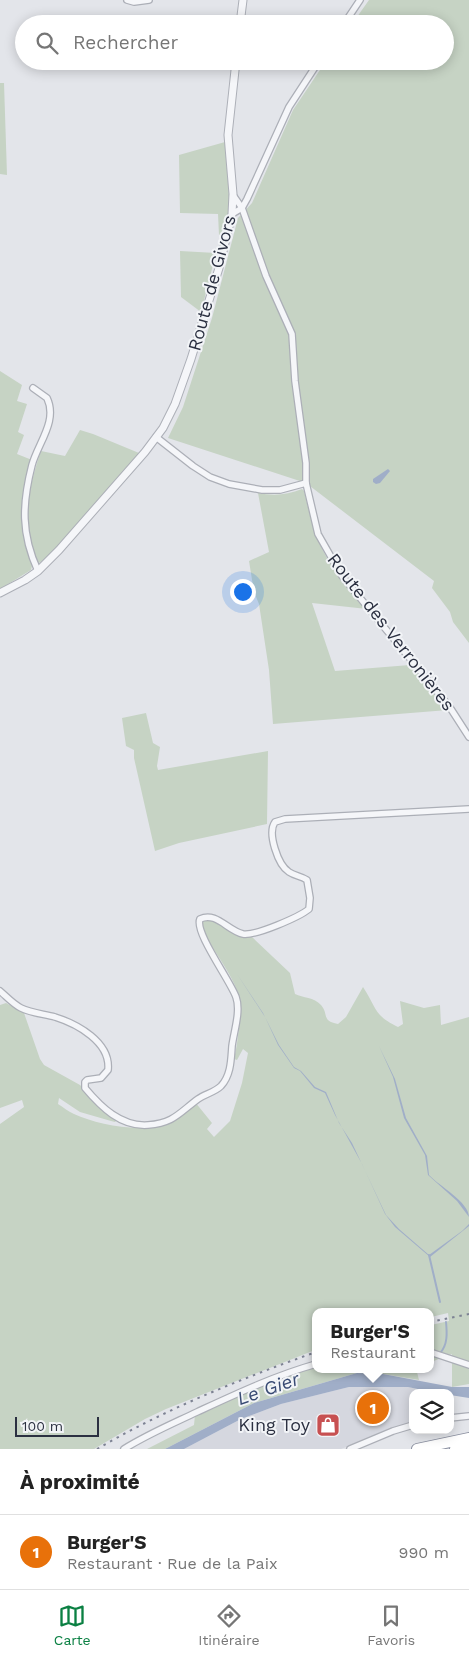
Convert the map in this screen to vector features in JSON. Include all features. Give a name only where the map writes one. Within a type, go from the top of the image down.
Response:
[{"type":"highway","points":[[417,1449],[469,1438]]},
{"type":"highway","points":[[455,1449],[469,1446]]},
{"type":"street","points":[[127,0],[134,2],[149,0]]},
{"type":"street","points":[[241,15],[243,0]]},
{"type":"street","points":[[350,15],[360,0]]},
{"type":"street","name":"Route de Givors","points":[[0,593],[38,571],[59,550],[156,437],[169,417],[181,390],[219,268],[232,214],[228,135],[235,70]]},
{"type":"street","points":[[232,214],[242,208],[289,107],[313,70]]},
{"type":"street","name":"Route des Verronières","points":[[232,194],[242,208],[266,276],[292,334],[306,463],[306,483],[318,534],[329,556],[359,598],[449,706],[469,737]]},
{"type":"street","points":[[33,388],[45,396],[50,406],[50,422],[33,462],[24,506],[26,536],[38,571]]},
{"type":"street","points":[[156,437],[192,466],[210,477],[229,484],[262,490],[280,490],[306,483]]},
{"type":"street","points":[[0,991],[19,1007],[68,1022],[88,1034],[100,1045],[108,1060],[108,1070],[101,1078],[87,1080],[85,1088],[112,1114],[126,1122],[142,1126],[174,1119],[198,1098],[220,1087],[226,1078],[230,1067],[237,1013],[236,998],[222,968],[201,934],[198,924],[200,918],[209,917],[241,933],[247,934],[280,923],[309,909],[310,898],[306,880],[290,873],[279,860],[272,834],[272,825],[278,820],[293,818],[469,809]]},
{"type":"street","points":[[434,1353],[469,1365]]},
{"type":"street","points":[[124,1449],[154,1431],[246,1389],[286,1372],[312,1365]]},
{"type":"street","points":[[454,1418],[469,1416]]},
{"type":"street","points":[[350,1449],[409,1426]]},
{"type":"shaded area","points":[[349,1387],[408,1387],[418,1389],[409,1389],[409,1423],[341,1449],[184,1449],[241,1419],[281,1404]]},
{"type":"green space","points":[[369,0],[469,0],[469,643],[453,622],[450,612],[432,588],[434,581],[306,483],[168,438],[183,407],[212,318],[238,218],[252,203],[293,110],[320,70],[454,70],[454,15],[358,15]]},
{"type":"green space","points":[[0,83],[4,83],[7,175],[0,174]]},
{"type":"green space","points":[[225,142],[229,213],[226,235],[219,235],[218,214],[180,213],[179,155]]},
{"type":"green space","points":[[180,251],[216,253],[201,312],[181,297]]},
{"type":"green space","points":[[0,371],[22,385],[17,401],[27,404],[18,432],[24,435],[17,454],[32,460],[23,501],[22,525],[32,566],[31,570],[0,589]]},
{"type":"green space","points":[[80,430],[139,453],[49,556],[39,563],[32,551],[28,538],[27,523],[30,492],[41,451],[65,456]]},
{"type":"green space","points":[[302,489],[322,550],[339,577],[367,609],[312,603],[335,671],[410,665],[448,710],[273,724],[269,670],[259,604],[254,592],[249,561],[269,552],[258,493],[291,493]]},
{"type":"green space","points":[[146,713],[153,743],[160,747],[158,770],[268,751],[267,824],[179,843],[155,851],[134,758],[134,750],[126,746],[122,718]]},
{"type":"green space","points":[[203,921],[213,921],[238,936],[252,937],[290,973],[295,994],[318,1002],[323,1008],[327,1019],[333,1023],[338,1024],[346,1017],[363,987],[380,1015],[398,1027],[403,1024],[400,1001],[424,1008],[440,1005],[441,1025],[469,1017],[469,1384],[452,1387],[452,1354],[434,1361],[434,1324],[449,1321],[448,1313],[434,1316],[434,1308],[312,1308],[312,1351],[166,1409],[94,1449],[0,1449],[0,1124],[24,1107],[22,1100],[0,1108],[0,1005],[6,1003],[24,1013],[40,1059],[44,1065],[80,1085],[117,1120],[115,1122],[80,1112],[59,1098],[58,1104],[70,1112],[111,1125],[139,1128],[152,1127],[165,1125],[178,1118],[195,1102],[212,1123],[207,1129],[214,1137],[230,1121],[242,1083],[248,1053],[243,1049],[237,1060],[234,1059],[239,1026],[240,1008],[238,993],[227,970],[203,932],[201,925]]},
{"type":"green space","points":[[312,1368],[312,1373],[357,1373],[254,1403],[165,1449],[147,1449],[194,1425],[195,1415],[267,1382]]},
{"type":"green space","points":[[357,1373],[417,1373],[419,1380],[383,1374]]},
{"type":"water","points":[[388,469],[390,471],[380,483],[376,484],[373,482],[373,479]]},
{"type":"water","points":[[265,1017],[279,1045],[294,1067],[301,1071],[315,1087],[326,1092],[338,1120],[325,1093],[314,1088],[300,1071],[294,1068],[278,1045]]},
{"type":"water","points":[[379,1046],[395,1079],[406,1118],[427,1156],[429,1175],[459,1200],[468,1211],[469,1217],[457,1201],[428,1175],[425,1155],[404,1118],[393,1077]]},
{"type":"water","points":[[342,1127],[352,1143],[361,1163]]},
{"type":"water","points":[[365,1171],[386,1215],[429,1255],[469,1224],[469,1226],[430,1257],[395,1227],[385,1214]]},
{"type":"water","points":[[357,1373],[383,1374],[452,1387],[469,1387],[469,1398],[454,1396],[454,1389],[349,1387],[281,1404],[241,1419],[184,1449],[165,1449],[254,1403]]},
{"type":"waterway","points":[[429,1255],[440,1302]]},
{"type":"waterway","points":[[440,1353],[446,1342],[446,1322]]},
{"type":"railway","points":[[434,1321],[469,1314]]},
{"type":"railway","points":[[97,1449],[123,1434],[204,1396],[312,1353]]},
{"type":"place","name":"Burger'S","points":[[373,1408]]},
{"type":"place","name":"King Toy","points":[[328,1425]]},
{"type":"water label","name":"Le Gier","points":[[268,1388]]}]
